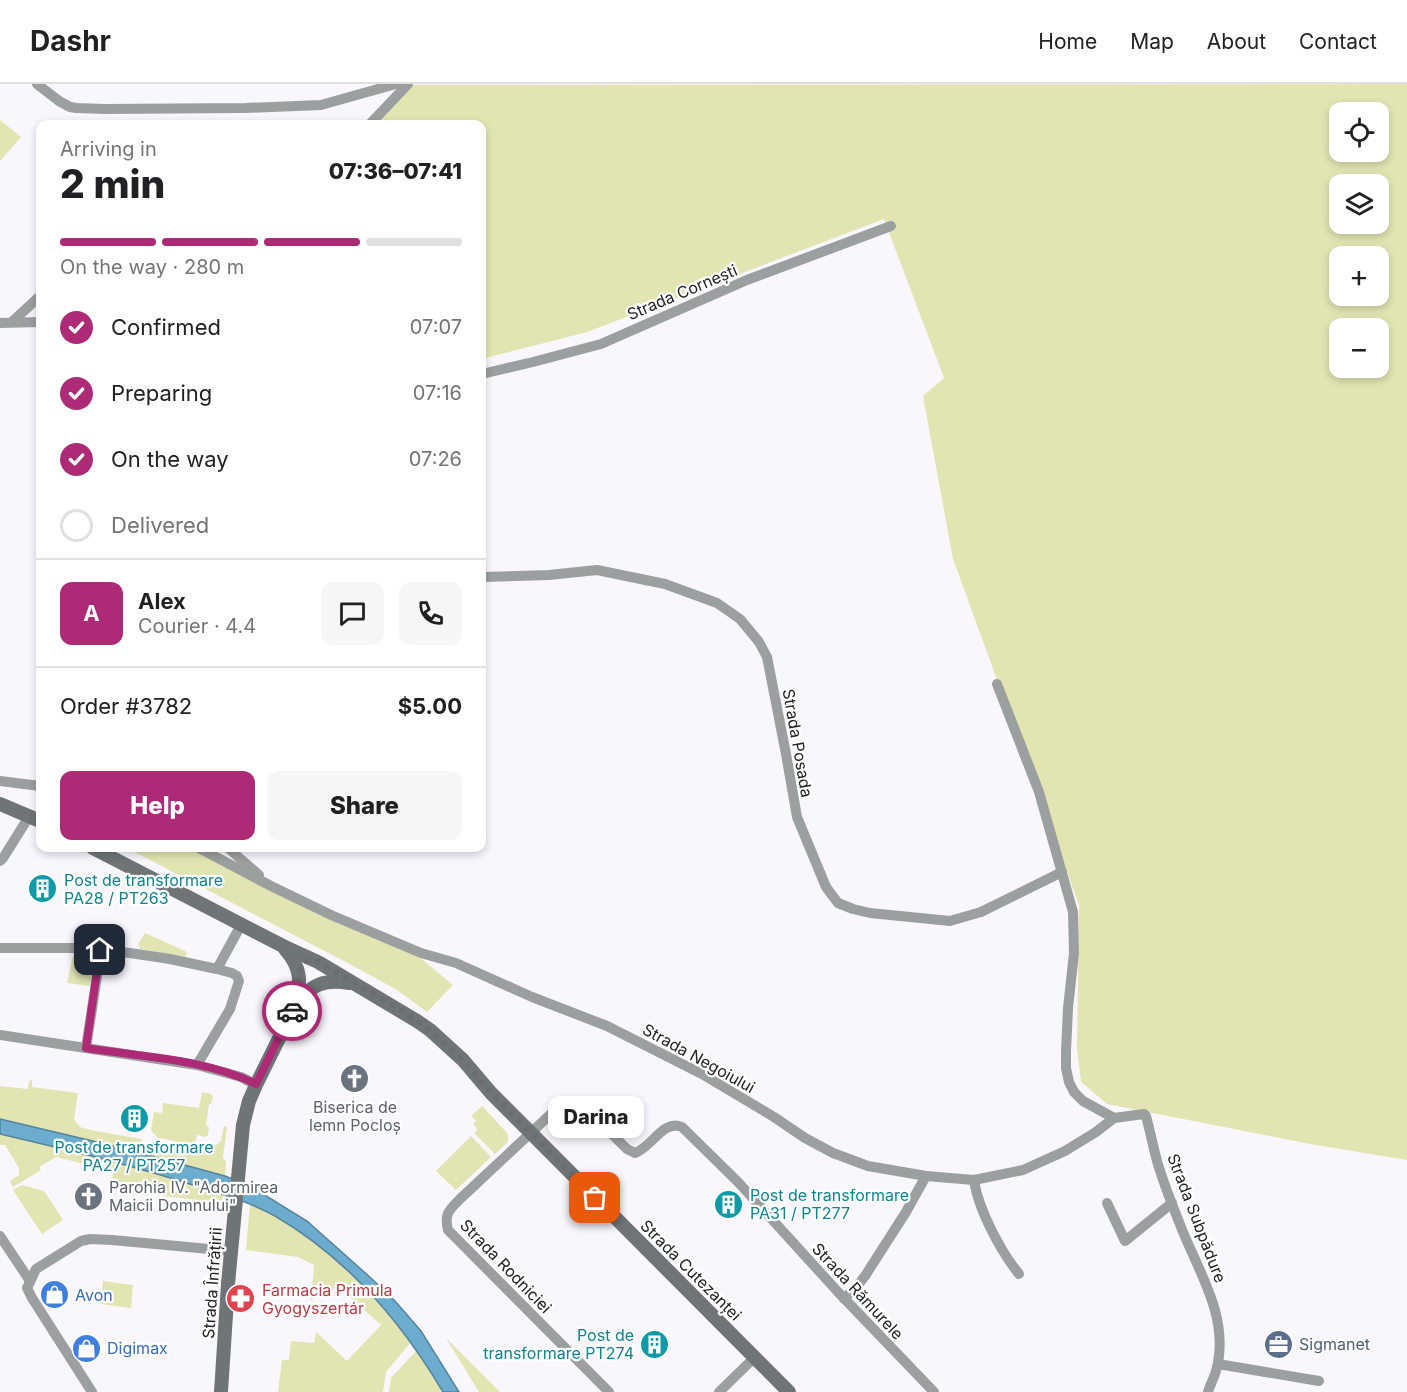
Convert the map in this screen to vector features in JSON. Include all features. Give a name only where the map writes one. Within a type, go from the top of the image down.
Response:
[{"type":"street","points":[[37,84],[70,107],[105,109],[321,105],[396,84]]},
{"type":"street","points":[[374,120],[408,84]]},
{"type":"street","name":"Strada Cornești","points":[[486,374],[601,344],[747,280],[891,226]]},
{"type":"street","points":[[12,322],[36,300]]},
{"type":"street","points":[[0,323],[36,322]]},
{"type":"street","name":"Strada Posada","points":[[486,577],[549,575],[597,570],[665,584],[717,603],[740,619],[759,642],[767,657],[797,817],[826,887],[838,903],[870,913],[950,921],[981,912],[1062,872]]},
{"type":"street","points":[[997,684],[1039,792],[1073,912],[1074,953],[1066,1051],[1069,1082],[1074,1092],[1083,1101],[1114,1118]]},
{"type":"street","points":[[0,781],[36,786]]},
{"type":"street","points":[[0,804],[35,818],[0,861]]},
{"type":"street","name":"Strada Cutezanței","points":[[101,852],[318,962],[396,1007],[430,1030],[463,1060],[491,1093],[789,1392]]},
{"type":"street","name":"Strada Negoiului","points":[[207,852],[331,915],[421,953],[456,963],[532,997],[607,1026],[702,1074],[805,1138],[833,1153],[868,1166],[926,1176],[974,1180],[1023,1170],[1065,1151],[1114,1118]]},
{"type":"street","name":"Strada Negoiului","points":[[232,852],[269,885]]},
{"type":"street","points":[[217,969],[241,925],[269,934],[320,959],[354,983]]},
{"type":"street","points":[[283,946],[294,959],[299,975],[305,985],[317,985],[323,980],[325,972],[318,962],[306,962],[300,967],[299,975]]},
{"type":"street","points":[[0,948],[100,950],[170,959],[232,973],[239,981],[230,1009],[197,1065]]},
{"type":"street","points":[[86,1048],[100,950]]},
{"type":"street","name":"Strada Înfrățirii","points":[[294,1008],[298,994],[299,975]]},
{"type":"street","name":"Strada Cutezanței","points":[[317,985],[334,980],[354,983]]},
{"type":"street","name":"Strada Înfrățirii","points":[[222,1392],[228,1284],[243,1125],[256,1084],[294,1008],[302,996],[317,985]]},
{"type":"street","points":[[0,1035],[197,1065],[256,1084]]},
{"type":"street","name":"Strada Rămurele","points":[[531,1133],[552,1113],[574,1106],[588,1112],[627,1149],[635,1153],[642,1150],[668,1126],[682,1127],[738,1182],[844,1299],[934,1392]]},
{"type":"street","name":"Strada Subpădure","points":[[1114,1118],[1144,1114],[1146,1116],[1156,1158],[1179,1224],[1214,1303],[1220,1339],[1217,1370],[1208,1392]]},
{"type":"street","name":"Strada Rodniciei","points":[[531,1133],[450,1209],[446,1220],[448,1230],[609,1392]]},
{"type":"street","points":[[844,1299],[865,1276],[926,1176]]},
{"type":"street","points":[[974,1180],[982,1208],[999,1243],[1019,1274]]},
{"type":"street","points":[[1107,1203],[1125,1241],[1172,1203]]},
{"type":"street","points":[[0,1236],[30,1281]]},
{"type":"street","points":[[92,1392],[27,1288],[36,1269],[81,1241],[90,1239],[231,1251]]},
{"type":"street","points":[[719,1392],[755,1358]]},
{"type":"street","points":[[1218,1364],[1319,1381]]},
{"type":"green space","points":[[1407,84],[1407,1160],[1310,1144],[1107,1104],[1081,1082],[1077,1049],[1079,905],[953,559],[923,396],[944,378],[884,219],[587,332],[486,358],[486,120],[375,120],[411,85]]},
{"type":"green space","points":[[0,120],[21,137],[0,161]]},
{"type":"green space","points":[[135,852],[198,852],[319,915],[418,956],[453,985],[427,1012],[397,990]]},
{"type":"green space","points":[[145,933],[187,952],[185,957],[140,949],[138,944]]},
{"type":"green space","points":[[73,956],[95,956],[90,986],[67,983]]},
{"type":"green space","points":[[32,1079],[32,1087],[78,1093],[74,1119],[80,1127],[142,1139],[141,1145],[150,1147],[151,1141],[157,1147],[182,1152],[184,1149],[179,1144],[158,1138],[151,1130],[154,1112],[162,1113],[163,1103],[199,1108],[202,1092],[211,1094],[213,1097],[209,1104],[206,1126],[209,1127],[208,1135],[206,1137],[197,1135],[194,1151],[208,1152],[221,1141],[224,1126],[227,1127],[223,1157],[226,1162],[225,1176],[122,1148],[0,1119],[0,1086],[28,1089]]},
{"type":"green space","points":[[482,1106],[508,1134],[508,1142],[495,1154],[474,1133],[478,1129],[473,1124],[476,1121],[471,1116]]},
{"type":"green space","points":[[0,1134],[120,1163],[223,1195],[222,1203],[143,1195],[136,1190],[112,1186],[113,1171],[56,1157],[39,1167],[41,1170],[13,1187],[10,1181],[19,1175],[19,1168],[5,1145],[0,1145]]},
{"type":"green space","points":[[471,1136],[491,1157],[456,1190],[436,1171]]},
{"type":"green space","points":[[22,1185],[44,1191],[63,1220],[42,1234],[13,1190]]},
{"type":"green space","points":[[250,1204],[297,1229],[339,1262],[377,1301],[411,1342],[386,1372],[383,1392],[278,1392],[282,1360],[289,1360],[291,1341],[314,1343],[316,1332],[347,1361],[381,1325],[337,1285],[331,1291],[325,1286],[311,1301],[314,1265],[298,1257],[246,1250]]},
{"type":"green space","points":[[103,1281],[133,1285],[131,1308],[100,1304]]},
{"type":"green space","points":[[446,1338],[500,1392],[479,1392]]},
{"type":"green space","points":[[417,1350],[443,1392],[389,1392],[391,1378]]},
{"type":"water","points":[[0,1119],[122,1148],[225,1176],[250,1186],[307,1221],[395,1301],[421,1331],[459,1392],[443,1392],[409,1340],[349,1271],[326,1251],[275,1216],[239,1200],[152,1173],[0,1134]]},
{"type":"way so far","points":[[292,1011],[298,994],[300,967],[310,960],[318,962],[396,1007],[430,1030],[463,1060],[491,1093],[595,1198]]},
{"type":"place","name":"Post de transformare PA28 / PT263","points":[[43,889]]},
{"type":"place","name":"Biserica de lemn Pocloș","points":[[355,1079]]},
{"type":"place","name":"Post de transformare PA27 / PT257","points":[[134,1119]]},
{"type":"place","name":"Parohia IV. \"Adormirea Maicii Domnului\"","points":[[88,1196]]},
{"type":"place","name":"Darina","points":[[595,1198]]},
{"type":"place","name":"Post de transformare PA31 / PT277","points":[[729,1204]]},
{"type":"place","name":"Avon","points":[[54,1295]]},
{"type":"place","name":"Farmacia Primula Gyogyszertár","points":[[241,1299]]},
{"type":"place","name":"Post de transformare PT274","points":[[655,1344]]},
{"type":"place","name":"Sigmanet","points":[[1278,1344]]},
{"type":"place","name":"Digimax","points":[[86,1348]]},
{"type":"route","points":[[100,950],[86,1048],[197,1065],[256,1084],[292,1011]]}]
